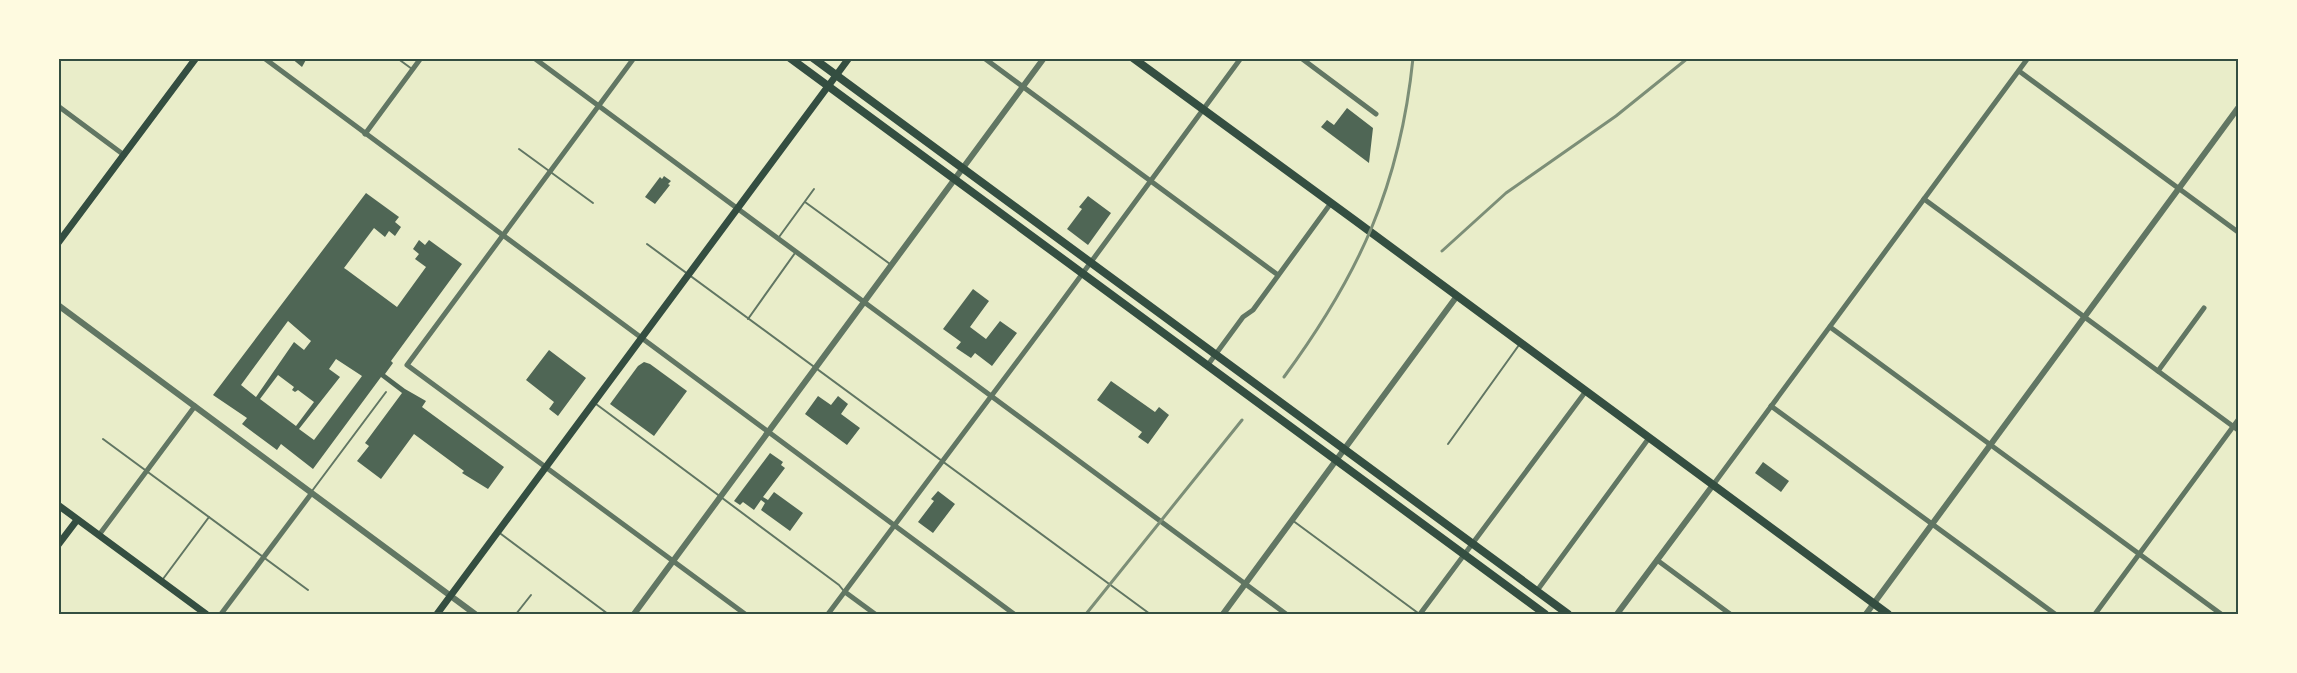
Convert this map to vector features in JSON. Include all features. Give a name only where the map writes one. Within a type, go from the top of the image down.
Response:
[{"type":"main road","points":[[58,243],[196,58]]},
{"type":"main road","points":[[790,58],[1545,615]]},
{"type":"main road","points":[[813,58],[1568,615]]},
{"type":"main road","points":[[437,615],[849,58]]},
{"type":"main road","points":[[1133,58],[1888,615]]},
{"type":"main road","points":[[58,506],[206,615]]},
{"type":"main road","points":[[58,545],[77,520]]},
{"type":"street","points":[[264,58],[502,237],[1014,615]]},
{"type":"street","points":[[365,134],[421,58]]},
{"type":"street","points":[[534,58],[1286,615]]},
{"type":"street","points":[[634,58],[407,365],[745,615]]},
{"type":"street","points":[[984,58],[1278,275]]},
{"type":"street","points":[[634,615],[1044,58]]},
{"type":"street","points":[[828,615],[1241,58]]},
{"type":"street","points":[[1301,58],[1376,114]]},
{"type":"street","points":[[1617,615],[2028,58]]},
{"type":"street","points":[[2019,71],[2238,232]]},
{"type":"street","points":[[58,106],[124,155]]},
{"type":"street","points":[[1866,615],[2238,108]]},
{"type":"street","points":[[1924,199],[2236,428]]},
{"type":"street","points":[[1207,366],[1331,203]]},
{"type":"street","points":[[1223,615],[1457,296]]},
{"type":"street","points":[[58,306],[475,615]]},
{"type":"street","points":[[2158,370],[2204,308]]},
{"type":"street","points":[[1830,327],[2221,615]]},
{"type":"street","points":[[1420,614],[1586,391]]},
{"type":"street","points":[[99,535],[195,406]]},
{"type":"street","points":[[1771,406],[2055,615]]},
{"type":"street","points":[[2095,615],[2236,428],[2238,420]]},
{"type":"street","points":[[1536,592],[1649,438]]},
{"type":"street","points":[[221,615],[311,494]]},
{"type":"street","points":[[1657,560],[1730,615]]},
{"type":"street","points":[[845,592],[875,615]]},
{"type":"lane","points":[[397,58],[413,70]]},
{"type":"lane","points":[[519,149],[593,203]]},
{"type":"lane","points":[[777,239],[814,189]]},
{"type":"lane","points":[[805,202],[892,266]]},
{"type":"lane","points":[[647,244],[1150,615]]},
{"type":"lane","points":[[748,319],[795,253]]},
{"type":"lane","points":[[1448,444],[1521,343]]},
{"type":"lane","points":[[311,494],[386,392]]},
{"type":"lane","points":[[594,402],[845,592]]},
{"type":"lane","points":[[103,439],[308,590]]},
{"type":"lane","points":[[161,581],[209,517]]},
{"type":"lane","points":[[1292,520],[1420,614]]},
{"type":"lane","points":[[498,532],[608,615]]},
{"type":"lane","points":[[516,615],[531,595]]},
{"type":"building","points":[[291,58],[307,58],[302,67]]},
{"type":"building","points":[[1347,108],[1373,128],[1369,163],[1321,127],[1327,120],[1334,125]]},
{"type":"building","points":[[664,176],[671,181],[668,184],[670,185],[655,204],[645,197],[660,177],[662,179]]},
{"type":"building","points":[[366,193],[399,217],[395,222],[401,227],[395,236],[389,231],[385,237],[374,228],[344,268],[397,307],[426,267],[415,259],[419,254],[413,249],[419,240],[425,245],[429,240],[462,264],[391,361],[393,363],[385,374],[426,401],[422,407],[504,467],[488,489],[462,473],[464,471],[414,434],[381,479],[357,461],[369,446],[365,443],[402,393],[381,377],[313,469],[281,444],[277,450],[242,424],[247,418],[213,395]],"holes":[[[288,321],[311,341],[304,350],[294,342],[256,397],[241,385]],[[336,359],[362,376],[314,440],[299,429],[340,377],[329,369]],[[278,375],[294,387],[292,390],[295,392],[298,390],[314,402],[296,426],[260,399]]]},
{"type":"building","points":[[1088,196],[1111,213],[1088,245],[1067,229],[1082,209],[1079,207]]},
{"type":"building","points":[[973,289],[989,301],[970,327],[986,339],[1000,321],[1017,333],[992,366],[975,353],[971,358],[956,348],[961,342],[943,329]]},
{"type":"building","points":[[549,350],[586,378],[558,416],[549,409],[554,402],[526,380]]},
{"type":"building","points":[[644,362],[687,391],[654,436],[610,404],[638,366]]},
{"type":"building","points":[[1111,381],[1155,412],[1159,407],[1169,415],[1148,444],[1138,437],[1142,432],[1097,400]]},
{"type":"building","points":[[818,396],[831,405],[838,396],[848,404],[841,414],[860,428],[847,445],[805,414]]},
{"type":"building","points":[[770,453],[783,462],[781,465],[785,468],[763,497],[768,500],[774,492],[803,513],[790,531],[761,510],[765,503],[761,500],[754,510],[743,502],[740,505],[734,501]]},
{"type":"building","points":[[1763,462],[1789,481],[1781,492],[1755,473]]},
{"type":"building","points":[[938,491],[955,504],[933,533],[918,522],[934,501],[931,499]]},
{"type":"railway","points":[[1284,377],[1334,302],[1372,227],[1398,148],[1413,58]]},
{"type":"railway","points":[[1442,251],[1506,193],[1616,116],[1688,58]]},
{"type":"railway","points":[[1086,614],[1242,420]]}]
